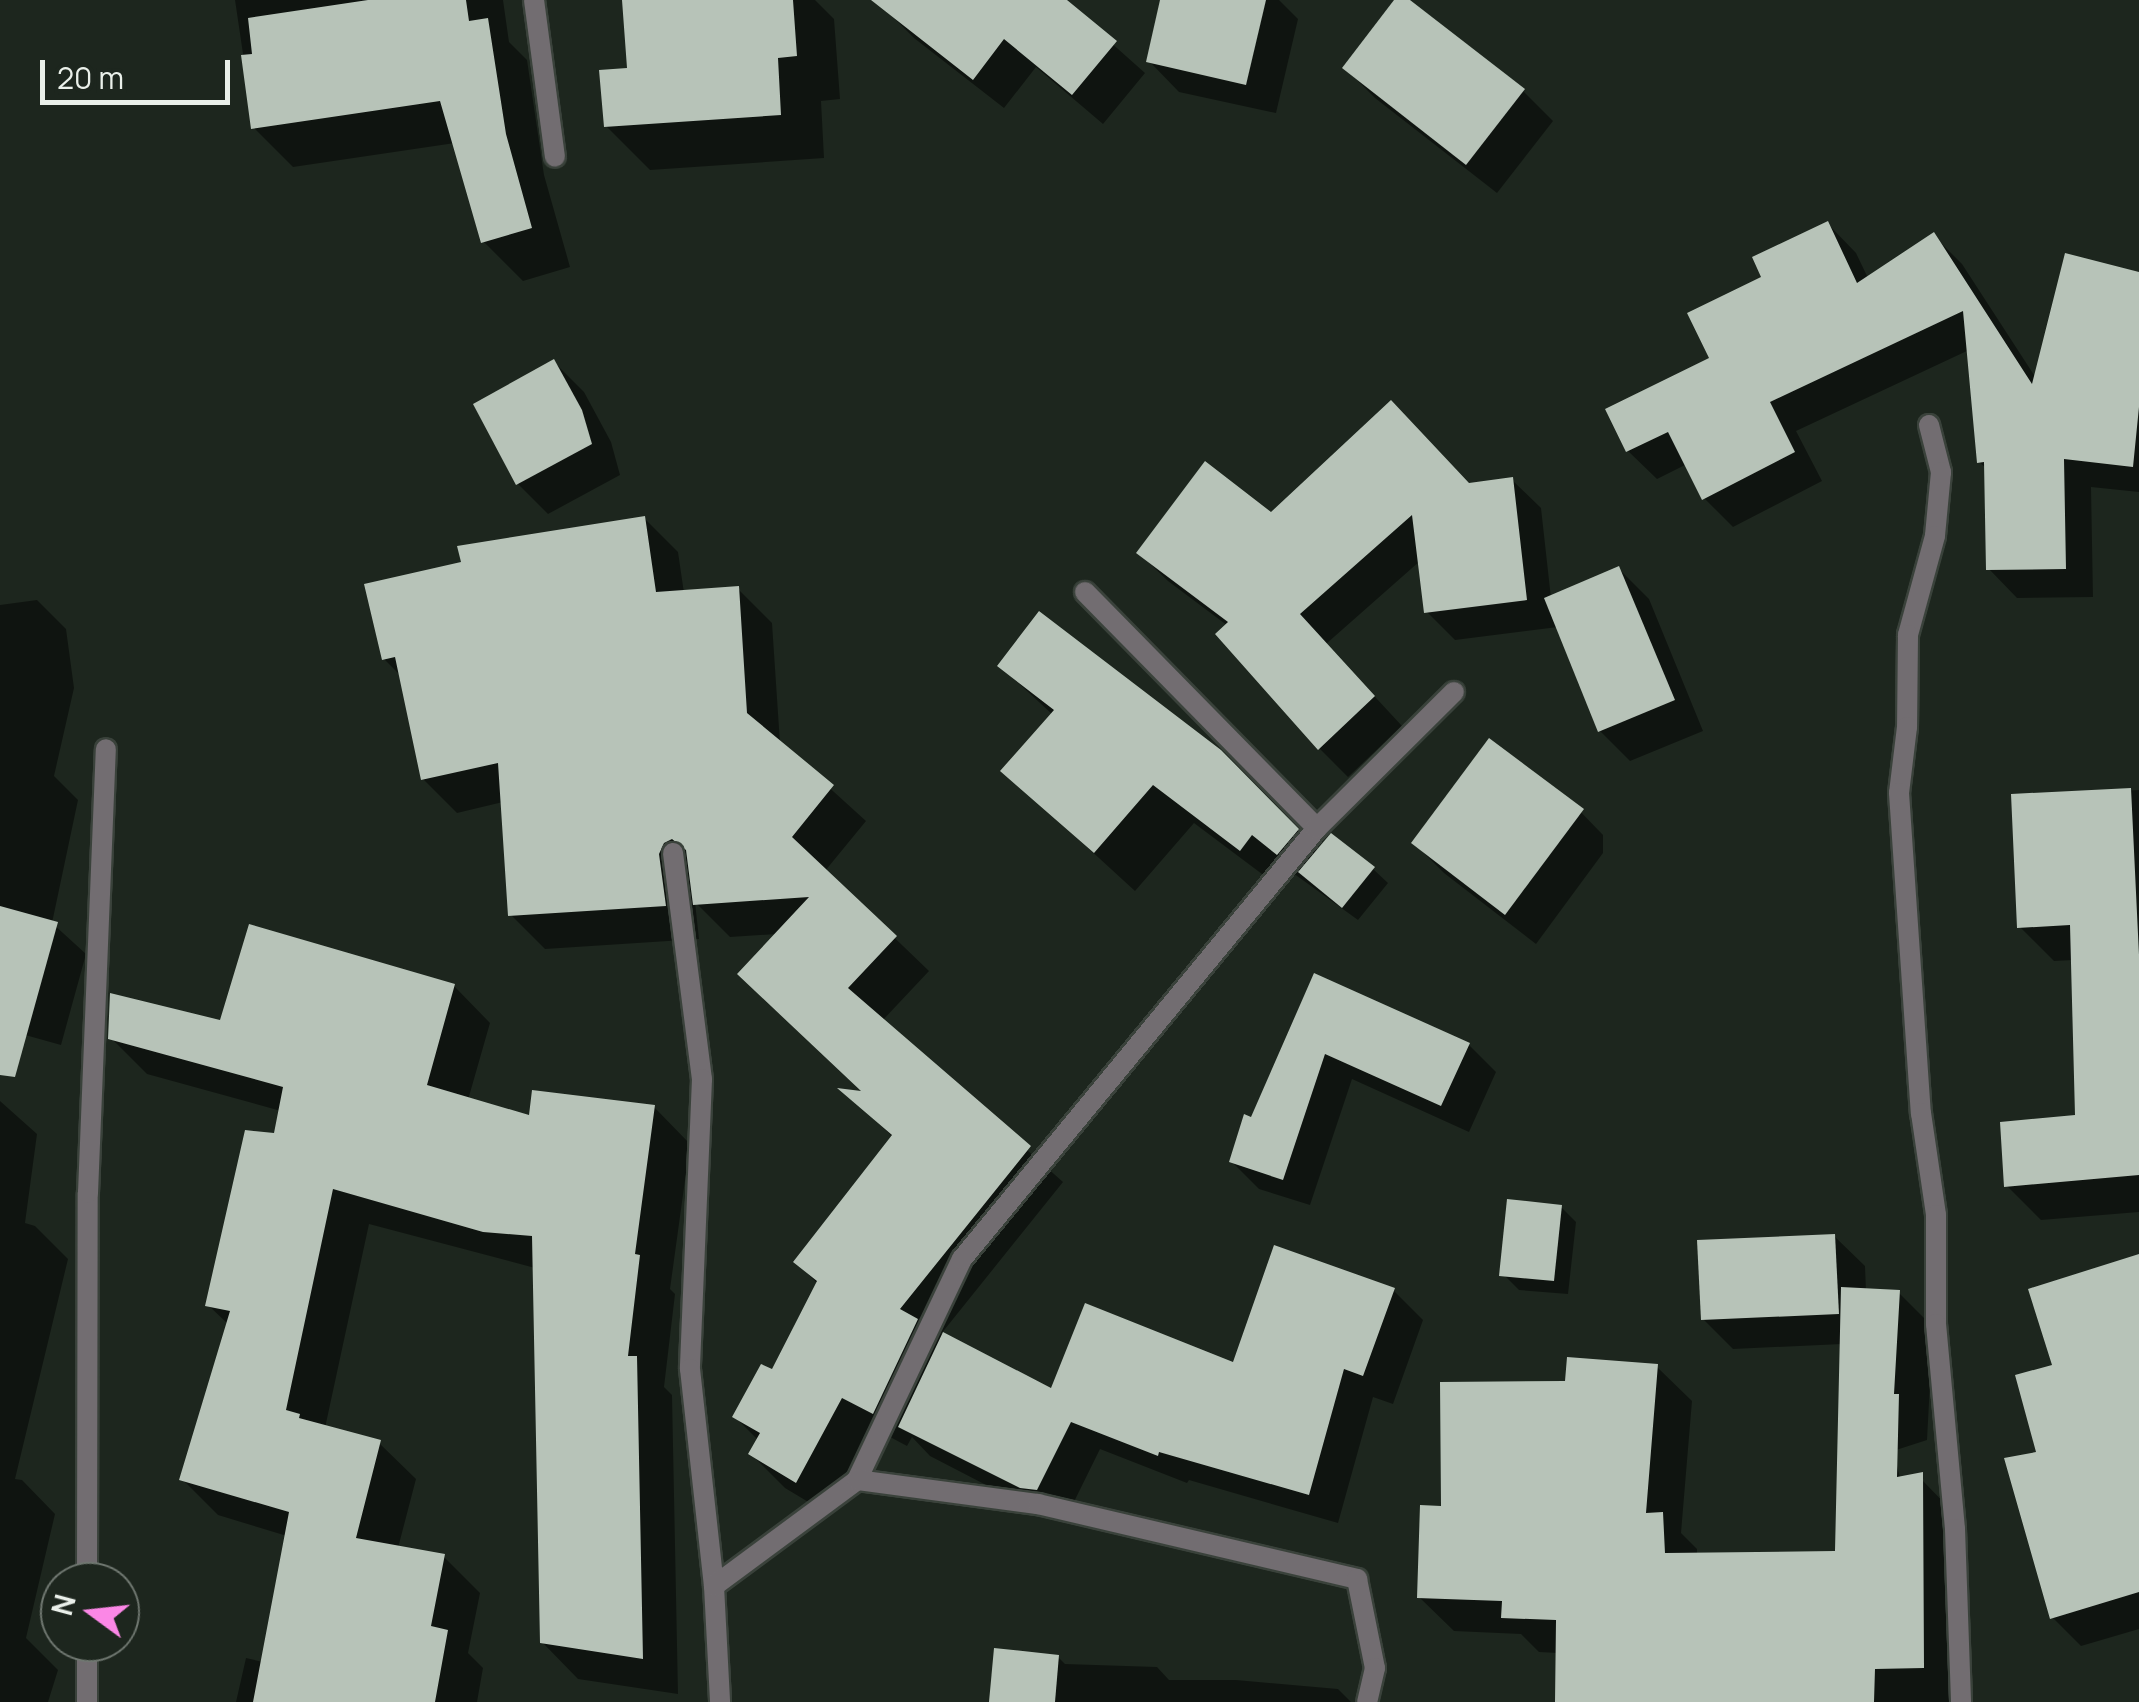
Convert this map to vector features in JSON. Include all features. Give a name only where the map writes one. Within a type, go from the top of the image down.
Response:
[{"type":"street","points":[[534,0],[556,156]]},
{"type":"street","points":[[1928,425],[1941,472],[1934,536],[1908,635],[1907,727],[1899,793],[1921,1114],[1936,1215],[1936,1324],[1955,1529],[1960,1702]]},
{"type":"street","points":[[1085,592],[1317,828]]},
{"type":"street","points":[[714,1586],[857,1480],[962,1259],[1317,828],[1454,692]]},
{"type":"street","points":[[88,1562],[88,1193],[106,749]]},
{"type":"street","points":[[673,853],[702,1079],[690,1370],[714,1586],[720,1702]]},
{"type":"street","points":[[857,1480],[1038,1504],[1357,1580],[1375,1668],[1367,1702]]},
{"type":"street","points":[[87,1702],[88,1662]]},
{"type":"building","points":[[368,0],[466,0],[469,21],[488,18],[506,134],[532,228],[481,243],[440,101],[251,129],[241,55],[252,54],[248,18]]},
{"type":"building","points":[[622,0],[793,0],[797,56],[778,58],[781,115],[604,127],[599,70],[627,68]]},
{"type":"building","points":[[871,0],[1067,0],[1117,41],[1072,95],[1004,39],[973,80]]},
{"type":"building","points":[[1160,0],[1266,0],[1246,85],[1146,62]]},
{"type":"building","points":[[1394,0],[1410,0],[1525,89],[1466,165],[1342,68]]},
{"type":"building","points":[[1828,221],[1857,283],[1934,232],[2032,384],[2065,253],[2139,272],[2139,407],[2133,467],[2064,459],[2066,569],[1986,570],[1984,462],[1977,463],[1963,311],[1770,402],[1795,452],[1702,500],[1668,432],[1626,452],[1605,409],[1709,358],[1687,313],[1761,277],[1752,257]]},
{"type":"building","points":[[554,359],[582,410],[592,444],[516,485],[473,404]]},
{"type":"building","points":[[1391,400],[1469,483],[1513,477],[1527,600],[1424,613],[1412,515],[1300,614],[1375,696],[1318,750],[1215,634],[1228,622],[1136,553],[1205,461],[1271,512]]},
{"type":"building","points":[[645,516],[656,592],[739,586],[747,713],[834,785],[792,837],[897,936],[848,988],[1031,1146],[900,1309],[918,1319],[873,1414],[842,1398],[796,1483],[748,1454],[760,1433],[732,1417],[761,1364],[772,1369],[817,1281],[793,1262],[892,1135],[837,1088],[861,1091],[737,974],[809,897],[693,905],[686,850],[672,839],[664,843],[659,854],[666,906],[508,916],[498,763],[421,780],[395,657],[382,660],[364,584],[461,562],[457,546]]},
{"type":"building","points":[[1619,566],[1675,700],[1598,732],[1544,598]]},
{"type":"building","points":[[1039,611],[1221,750],[1299,829],[1277,855],[1252,835],[1240,851],[1153,785],[1094,853],[1000,771],[1054,710],[997,666]]},
{"type":"building","points":[[1489,738],[1584,809],[1505,915],[1411,843]]},
{"type":"building","points":[[2131,788],[2139,955],[2139,1175],[2004,1187],[2000,1122],[2075,1115],[2070,925],[2017,928],[2011,794]]},
{"type":"building","points":[[1331,833],[1375,867],[1342,908],[1298,872]]},
{"type":"building","points":[[0,906],[58,922],[15,1077],[0,1075]]},
{"type":"building","points":[[249,924],[455,984],[427,1085],[529,1115],[532,1090],[655,1105],[635,1254],[640,1255],[628,1356],[637,1356],[643,1659],[540,1643],[532,1236],[483,1232],[333,1189],[286,1410],[300,1414],[299,1418],[381,1440],[356,1538],[445,1554],[431,1626],[448,1630],[435,1702],[253,1702],[289,1512],[179,1480],[230,1311],[205,1306],[245,1130],[274,1133],[283,1087],[108,1039],[110,993],[220,1020]]},
{"type":"building","points":[[1314,973],[1470,1043],[1441,1106],[1325,1054],[1283,1180],[1229,1162],[1244,1114],[1251,1117]]},
{"type":"building","points":[[1507,1199],[1562,1205],[1554,1281],[1499,1276]]},
{"type":"building","points":[[1835,1234],[1839,1314],[1701,1320],[1697,1240]]},
{"type":"building","points":[[1274,1245],[1395,1288],[1363,1376],[1344,1369],[1309,1495],[1159,1452],[1158,1456],[1071,1422],[1037,1490],[1020,1488],[898,1427],[943,1332],[1051,1388],[1085,1303],[1233,1362]]},
{"type":"building","points":[[2139,1254],[2139,1592],[2050,1619],[2004,1458],[2036,1452],[2015,1375],[2052,1365],[2028,1289]]},
{"type":"building","points":[[1841,1287],[1900,1290],[1894,1394],[1899,1394],[1897,1477],[1923,1472],[1924,1668],[1875,1669],[1874,1702],[1555,1702],[1556,1620],[1501,1618],[1502,1601],[1417,1598],[1420,1505],[1441,1506],[1440,1382],[1565,1381],[1567,1357],[1658,1364],[1646,1513],[1663,1512],[1665,1553],[1835,1551]]},
{"type":"building","points":[[994,1648],[1059,1655],[1055,1702],[989,1702]]}]
